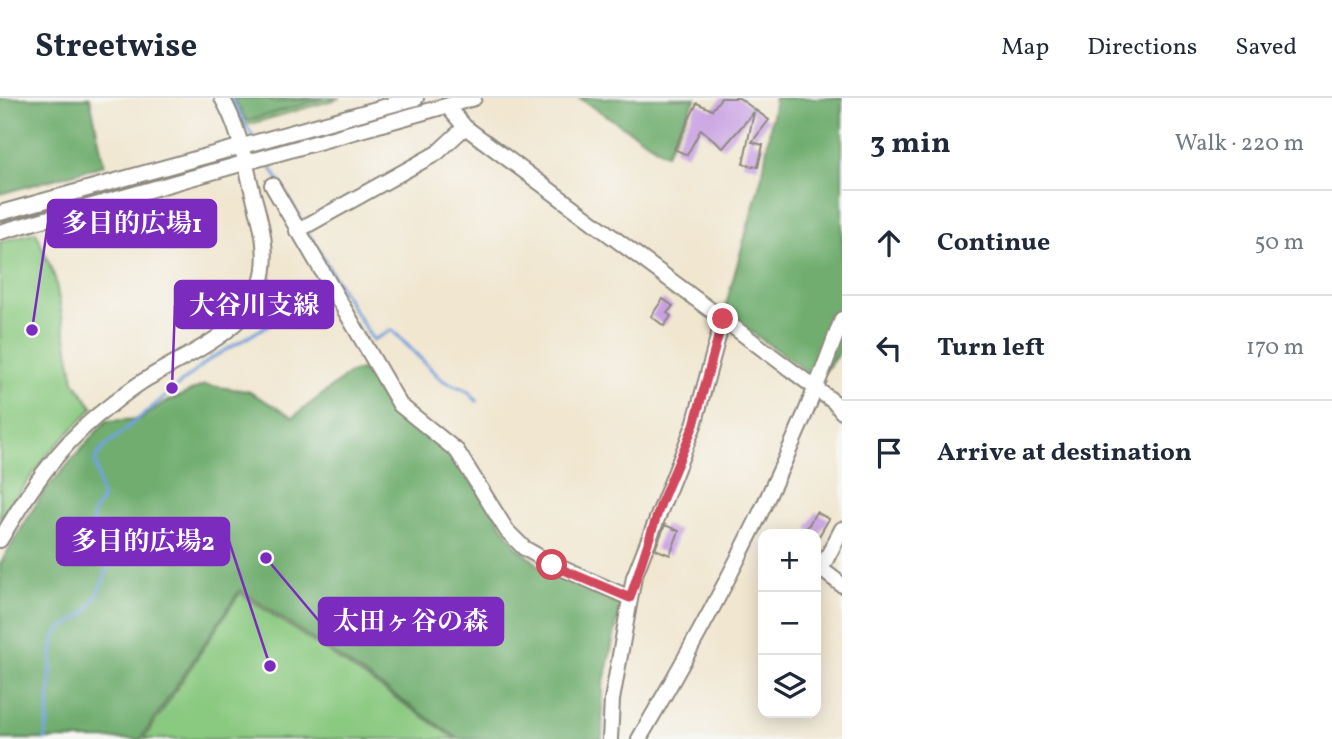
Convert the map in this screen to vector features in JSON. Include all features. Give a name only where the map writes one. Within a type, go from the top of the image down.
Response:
[{"type":"street","points":[[0,540],[37,478],[95,417],[147,378],[214,340],[245,315],[261,283],[265,248],[241,147],[222,98]]},
{"type":"street","points":[[0,213],[416,98]]},
{"type":"street","points":[[0,233],[474,98]]},
{"type":"street","points":[[447,106],[465,127],[817,389],[842,412]]},
{"type":"street","points":[[297,231],[437,153],[465,127]]},
{"type":"street","points":[[272,185],[400,405],[457,451],[507,531],[524,548],[552,565],[630,598]]},
{"type":"street","points":[[610,739],[612,700],[630,598],[661,503],[694,425],[723,319]]},
{"type":"street","points":[[639,739],[744,552],[817,389],[842,319]]},
{"type":"street","points":[[842,529],[821,569],[842,585]]},
{"type":"green space","points":[[0,98],[90,98],[104,165],[0,194]]},
{"type":"green space","points":[[227,98],[340,98],[243,126]]},
{"type":"green space","points":[[233,98],[268,98],[273,102],[325,98],[247,121]]},
{"type":"green space","points":[[579,98],[696,98],[666,154]]},
{"type":"green space","points":[[775,98],[842,98],[842,349],[818,380],[724,312],[763,172]]},
{"type":"green space","points":[[36,232],[55,278],[74,381],[93,408],[48,454],[0,519],[0,242]]},
{"type":"green space","points":[[361,370],[374,375],[389,398],[452,450],[516,546],[548,573],[592,587],[621,605],[603,686],[602,739],[459,739],[240,590],[141,739],[0,739],[0,564],[43,493],[106,421],[140,419],[162,404],[204,385],[248,391],[293,417],[350,373]]},
{"type":"green space","points":[[240,593],[456,739],[144,739]]},
{"type":"building","points":[[721,98],[739,98],[769,120],[752,142],[763,145],[758,167],[743,164],[754,112],[723,148],[701,129],[687,155],[674,149],[697,103],[712,110]]},
{"type":"building","points":[[663,299],[673,306],[667,313],[671,316],[664,326],[651,316]]},
{"type":"building","points":[[816,512],[829,519],[821,533],[821,529],[807,528]]},
{"type":"building","points":[[665,525],[679,531],[670,555],[655,549]]},
{"type":"waterway","points":[[230,98],[253,137]]},
{"type":"waterway","points":[[266,159],[302,222]]},
{"type":"waterway","points":[[306,229],[339,285],[335,287]]},
{"type":"waterway","points":[[339,286],[373,340],[392,330],[442,380],[468,391],[477,401]]},
{"type":"waterway","points":[[45,739],[56,635],[90,607],[113,553],[92,526],[94,511],[102,500],[95,460],[102,449],[210,359],[328,291]]},
{"type":"place","name":"多目的広場1","points":[[32,330]]},
{"type":"place","name":"大谷川支線","points":[[172,388]]},
{"type":"place","name":"太田ヶ谷の森","points":[[266,558]]},
{"type":"place","name":"多目的広場2","points":[[270,666]]},
{"type":"route","points":[[552,565],[630,598],[634,578],[661,503],[694,425],[723,319]]}]
